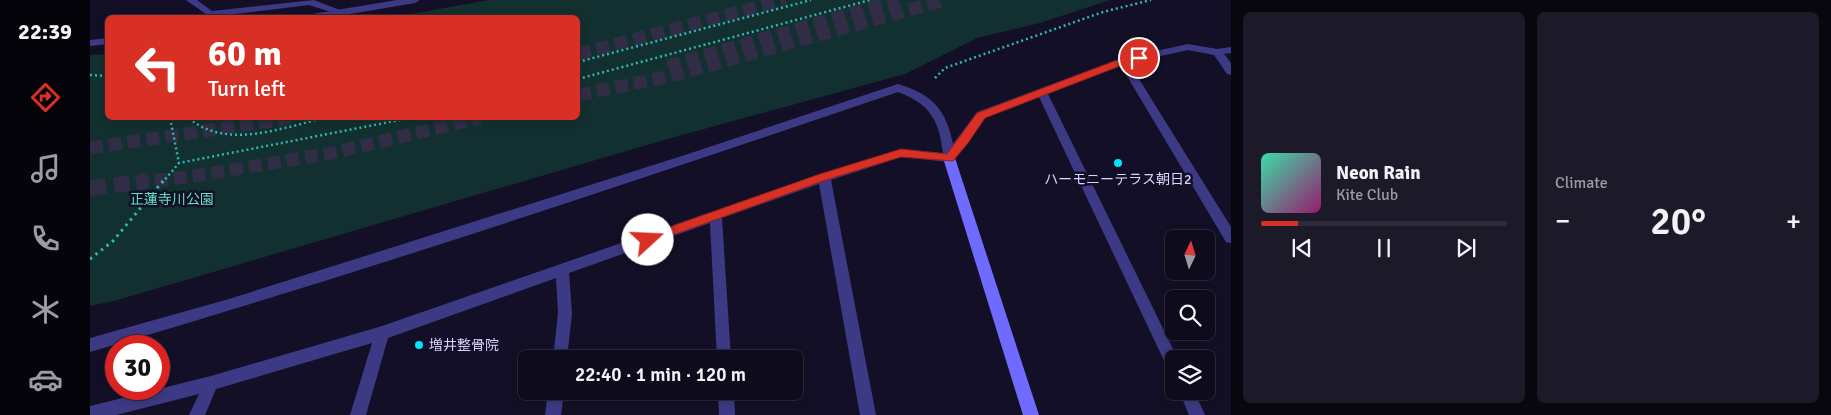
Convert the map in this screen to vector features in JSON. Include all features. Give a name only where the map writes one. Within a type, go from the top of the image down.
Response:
[{"type":"street","points":[[192,0],[210,14],[310,2],[340,12]]},
{"type":"street","points":[[323,15],[415,0]]},
{"type":"street","points":[[90,43],[105,41]]},
{"type":"street","points":[[949,158],[981,115],[1123,62],[1188,47],[1217,52],[1231,50]]},
{"type":"street","points":[[1217,52],[1231,71]]},
{"type":"street","points":[[1123,62],[1231,238]]},
{"type":"street","points":[[90,345],[229,305],[652,170],[898,88],[919,94],[942,119],[947,136],[949,158],[1031,415]]},
{"type":"street","points":[[1042,92],[1166,350]]},
{"type":"street","points":[[90,414],[211,383],[382,333],[824,177],[901,153],[949,158]]},
{"type":"street","points":[[824,177],[868,415]]},
{"type":"street","points":[[716,215],[724,350]]},
{"type":"street","points":[[561,350],[565,313],[562,270]]},
{"type":"street","points":[[358,415],[382,333]]},
{"type":"street","points":[[197,415],[211,383]]},
{"type":"street","points":[[553,415],[555,400]]},
{"type":"street","points":[[726,400],[727,415]]},
{"type":"street","points":[[1190,400],[1197,415]]},
{"type":"path","points":[[580,61],[811,0]]},
{"type":"path","points":[[580,78],[870,0]]},
{"type":"path","points":[[919,94],[945,68],[1103,12],[1151,0]]},
{"type":"path","points":[[90,74],[105,76]]},
{"type":"path","points":[[170,120],[179,163]]},
{"type":"path","points":[[191,120],[198,127],[216,134],[234,135],[313,120]]},
{"type":"path","points":[[90,260],[114,241],[179,163],[400,120]]},
{"type":"green space","name":"正蓮寺川公園","points":[[489,0],[1110,0],[1040,23],[977,38],[905,74],[664,140],[114,301],[90,306],[90,55],[105,54],[105,120],[580,120],[580,15],[405,15]]},
{"type":"tunnel","points":[[580,53],[786,0]]},
{"type":"tunnel","points":[[668,66],[899,0]]},
{"type":"tunnel","points":[[580,95],[671,76],[945,0]]},
{"type":"tunnel","points":[[90,148],[279,120]]},
{"type":"tunnel","points":[[136,183],[194,176],[332,153],[472,120]]},
{"type":"tunnel","points":[[90,188],[147,181]]},
{"type":"place","name":"ハーモニーテラス朝日2","points":[[1118,163]]},
{"type":"place","name":"増井整骨院","points":[[419,345]]},
{"type":"route","points":[[648,240],[824,177],[901,153],[949,158],[981,115],[1123,62],[1139,58]]}]
